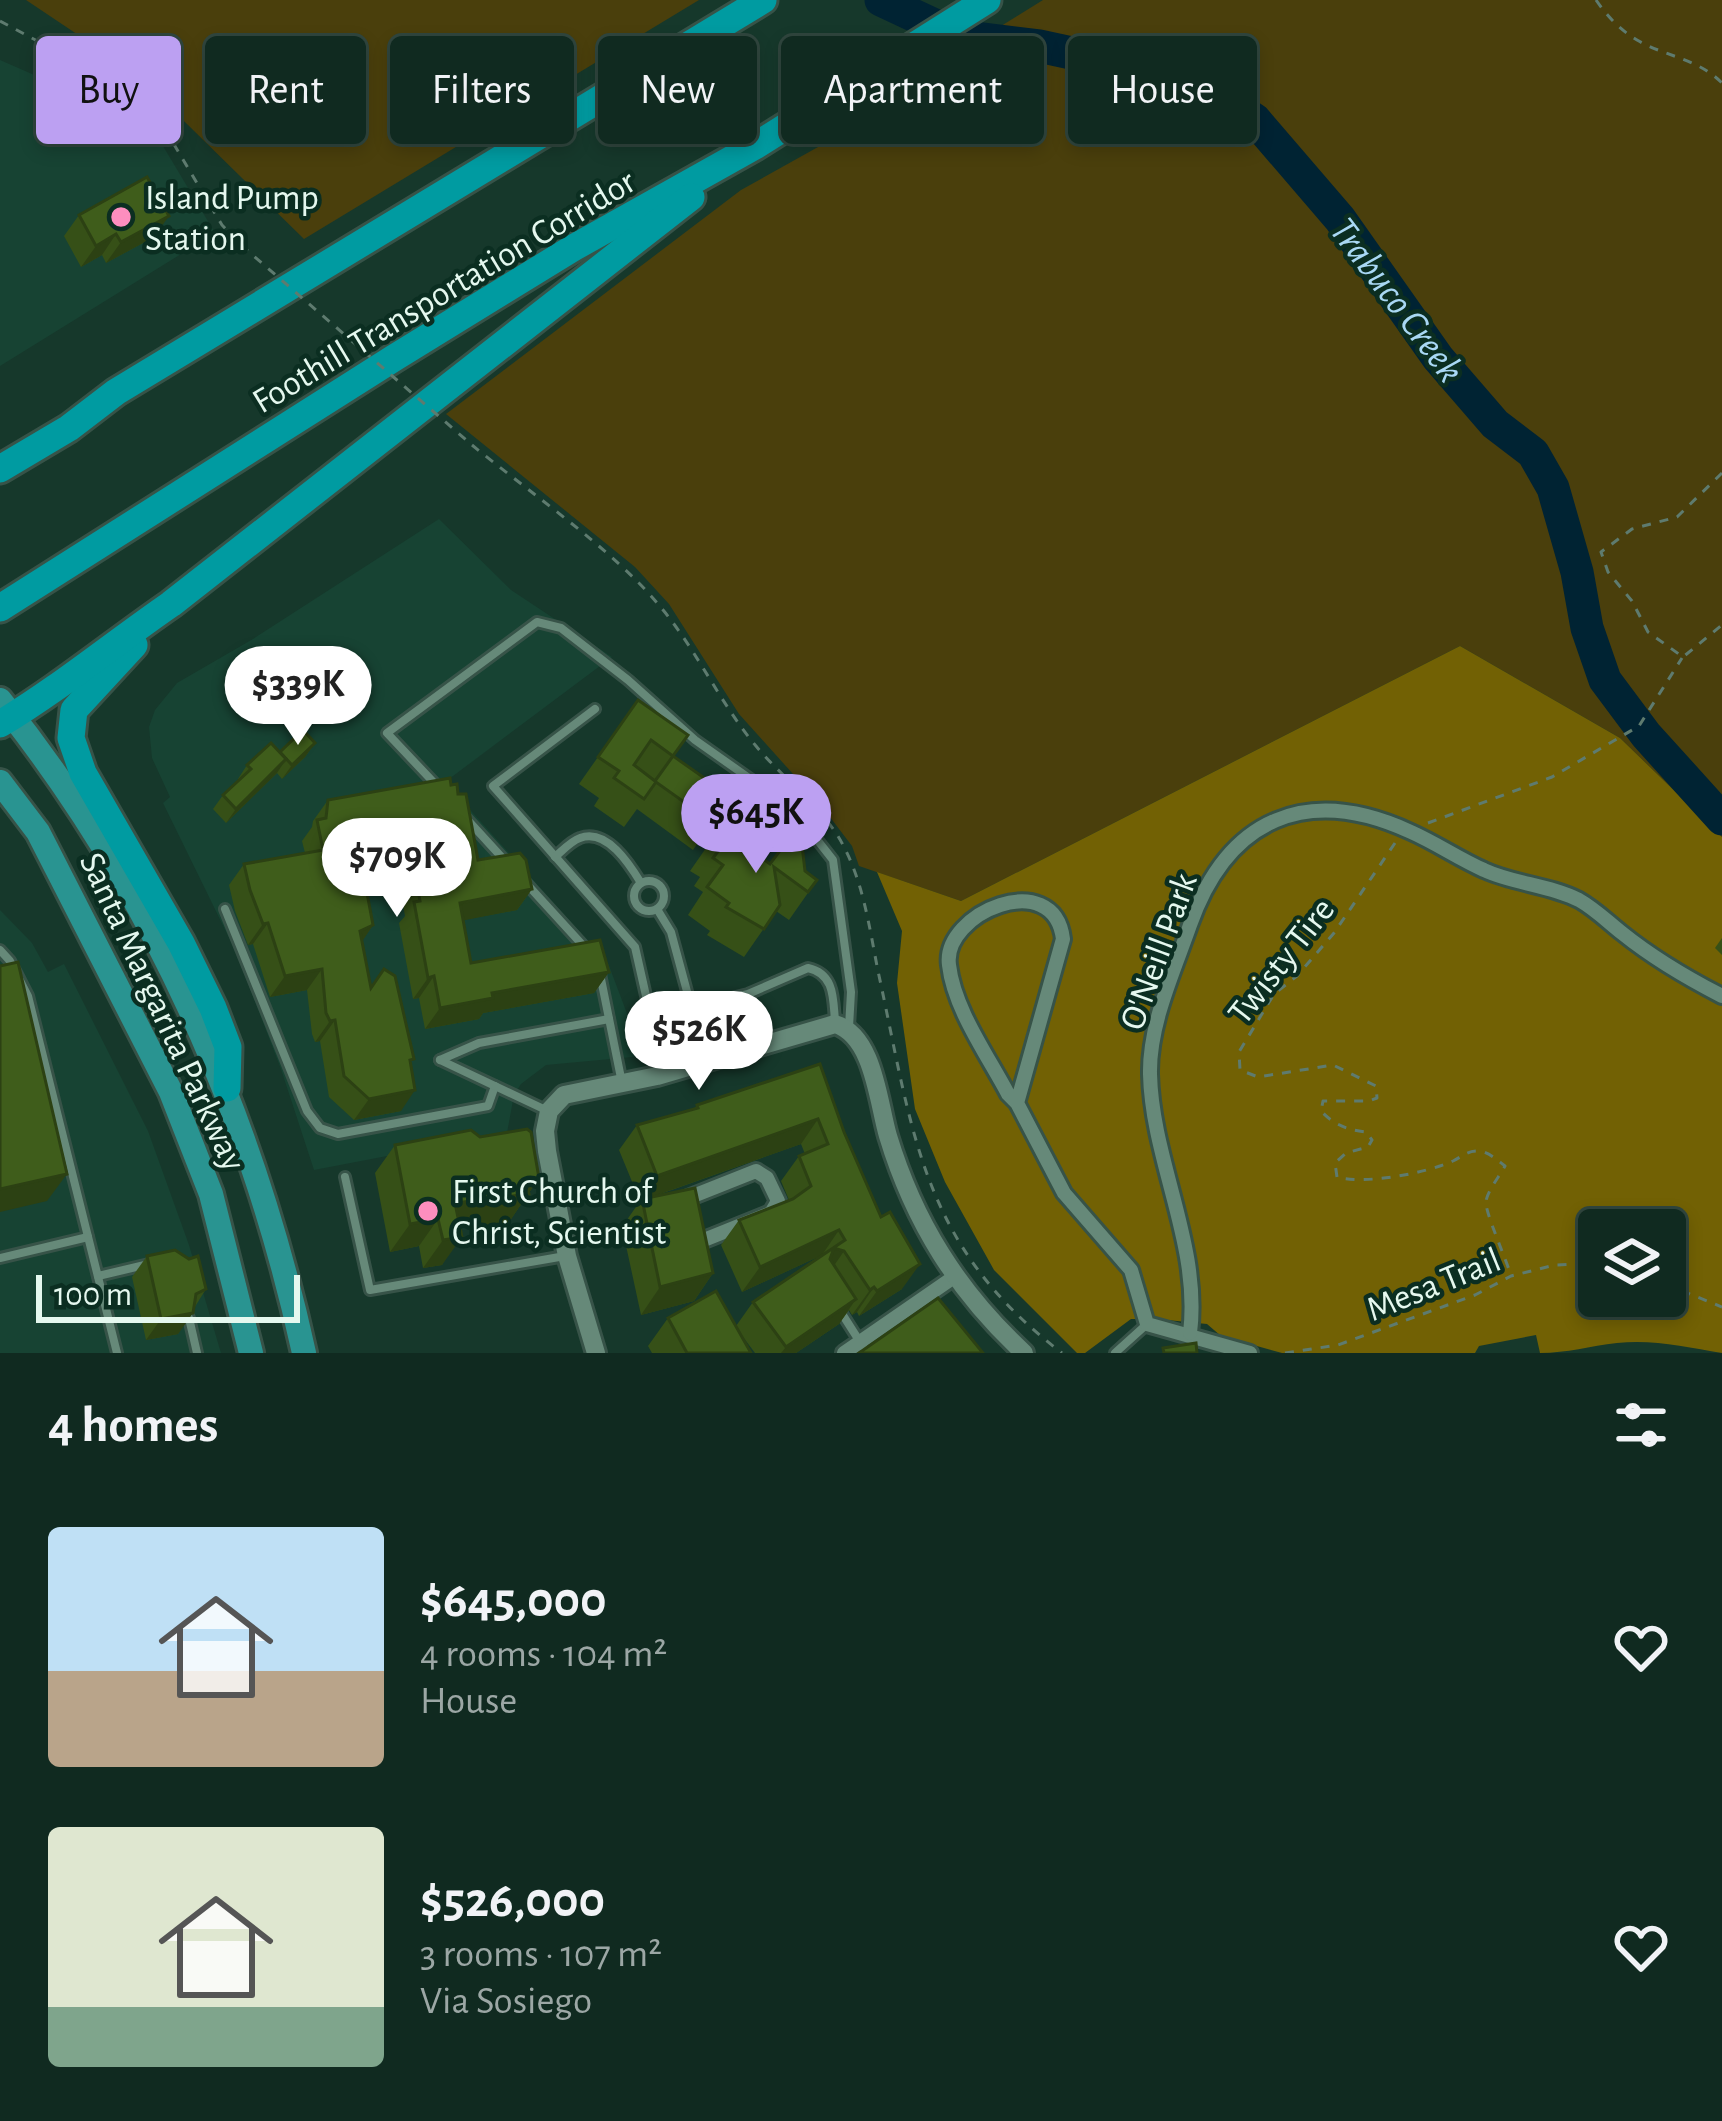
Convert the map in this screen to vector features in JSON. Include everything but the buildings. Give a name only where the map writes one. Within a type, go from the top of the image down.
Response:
[{"type":"highway","points":[[0,469],[69,428],[116,392],[763,0]]},
{"type":"highway","name":"Foothill Transportation Corridor","points":[[0,608],[573,248],[755,146],[987,0]]},
{"type":"highway","points":[[4,711],[51,694],[96,655],[171,604],[755,146]]},
{"type":"highway","points":[[0,451],[95,393],[116,392]]},
{"type":"highway","points":[[171,604],[74,710],[71,738],[83,773],[213,1008],[228,1047],[226,1088]]},
{"type":"main road","name":"Santa Margarita Parkway","points":[[4,711],[98,839],[158,943],[226,1088],[286,1272],[304,1353]]},
{"type":"main road","name":"Santa Margarita Parkway","points":[[0,782],[38,832],[170,1092],[211,1194],[251,1353]]},
{"type":"street","name":"O'Neill Park","points":[[1190,1334],[1184,1243],[1150,1072],[1154,1037],[1199,900],[1229,850],[1292,812],[1350,813],[1408,831],[1486,872],[1575,898],[1657,959],[1722,996]]},
{"type":"street","points":[[1017,1102],[1063,939],[1053,910],[1039,903],[992,908],[963,928],[952,944],[948,963],[962,1005],[1064,1193],[1131,1270],[1147,1324],[1250,1353]]},
{"type":"street","points":[[596,1353],[567,1256],[547,1151],[549,1111],[564,1095],[835,1027],[863,1050],[912,1205],[954,1277],[1024,1353]]},
{"type":"street","points":[[694,1244],[771,1214],[778,1201],[767,1178],[756,1171],[682,1200],[699,1265]]},
{"type":"street","points":[[844,1353],[864,1348],[954,1277]]},
{"type":"lane","points":[[622,1084],[597,961],[387,733],[537,622],[561,628],[694,740],[793,809],[833,860],[851,992],[835,1027]]},
{"type":"lane","points":[[595,709],[493,786],[635,947],[650,1018],[748,994],[808,968],[824,976],[832,988],[835,1027]]},
{"type":"lane","points":[[555,857],[579,838],[594,838],[628,860],[641,883]]},
{"type":"lane","points":[[655,882],[662,888],[664,897],[657,909],[638,906],[635,891],[641,883],[655,882]]},
{"type":"lane","points":[[225,909],[307,1111],[320,1128],[338,1133],[488,1106],[495,1086]]},
{"type":"lane","points":[[657,909],[671,932],[706,1063]]},
{"type":"lane","points":[[0,950],[28,996],[117,1353]]},
{"type":"lane","points":[[549,1111],[440,1060],[478,1043],[609,1019]]},
{"type":"lane","points":[[345,1177],[370,1290],[567,1256]]},
{"type":"lane","points":[[0,1258],[88,1237]]},
{"type":"lane","points":[[98,1276],[158,1262]]},
{"type":"lane","points":[[830,1295],[864,1348]]},
{"type":"lane","points":[[188,1318],[197,1353]]},
{"type":"lane","points":[[1114,1353],[1147,1324]]},
{"type":"path","points":[[1596,0],[1618,27],[1640,43],[1696,62],[1722,83]]},
{"type":"path","points":[[0,21],[114,82],[146,108],[163,126],[222,225],[242,245],[656,602],[736,720],[844,846],[867,921],[903,1101],[933,1194],[986,1280],[1019,1317],[1062,1353]]},
{"type":"path","points":[[1683,657],[1648,632],[1600,552],[1632,529],[1677,517],[1722,472]]},
{"type":"path","points":[[1408,831],[1552,777],[1620,738],[1643,722],[1683,657],[1722,626]]},
{"type":"path","name":"Twisty Tire","points":[[1408,831],[1388,850],[1334,933],[1297,976],[1274,994],[1239,1052],[1240,1070],[1258,1077],[1333,1065],[1376,1086],[1376,1098],[1370,1101],[1323,1101],[1321,1111],[1328,1118],[1348,1130],[1366,1132],[1372,1140],[1368,1147],[1335,1163],[1337,1177],[1363,1180],[1408,1174],[1453,1161],[1466,1152],[1486,1151],[1505,1166],[1486,1197],[1486,1216],[1498,1230],[1511,1276]]},
{"type":"path","name":"Mesa Trail","points":[[1285,1353],[1338,1346],[1475,1295],[1511,1276],[1578,1264]]},
{"type":"path","points":[[1686,1292],[1722,1307]]},
{"type":"shaded area","points":[[26,0],[699,0],[640,36],[598,36],[598,61],[574,76],[574,36],[390,36],[390,144],[461,144],[304,239],[207,144],[366,144],[366,36],[205,36],[205,142],[181,118],[181,36],[80,36]]},
{"type":"shaded area","points":[[1043,0],[1722,0],[1722,837],[1620,738],[1460,646],[961,901],[859,866],[852,846],[820,804],[739,714],[669,604],[635,567],[446,414],[741,190],[823,144],[1044,144],[1044,36],[985,36]]},
{"type":"shaded area","points":[[0,60],[36,76],[36,144],[162,144],[215,233],[0,366]]},
{"type":"shaded area","points":[[439,519],[511,590],[612,657],[445,782],[608,963],[643,1056],[546,1065],[514,1095],[507,1133],[314,1170],[235,950],[163,803],[170,797],[152,758],[149,727],[155,710],[177,683]]},
{"type":"shaded area","points":[[1460,646],[1620,738],[1722,837],[1722,1353],[1643,1342],[1540,1353],[1536,1335],[1479,1346],[1475,1353],[1282,1353],[1221,1336],[1207,1324],[1131,1319],[1085,1353],[1077,1353],[994,1270],[945,1182],[915,1109],[897,983],[902,931],[877,872],[961,901]]},
{"type":"shaded area","points":[[0,910],[32,943],[48,972],[64,964],[148,1131],[221,1353],[0,1353]]},
{"type":"waterway","name":"Trabuco Creek","points":[[881,0],[958,36],[1039,46],[1196,80],[1255,120],[1340,219],[1438,358],[1495,424],[1533,453],[1553,488],[1587,628],[1605,680],[1646,735],[1722,819]]},
{"type":"place","name":"Island Pump Station","points":[[121,217]]},
{"type":"place","name":"First Church of Christ, Scientist","points":[[428,1211]]}]
